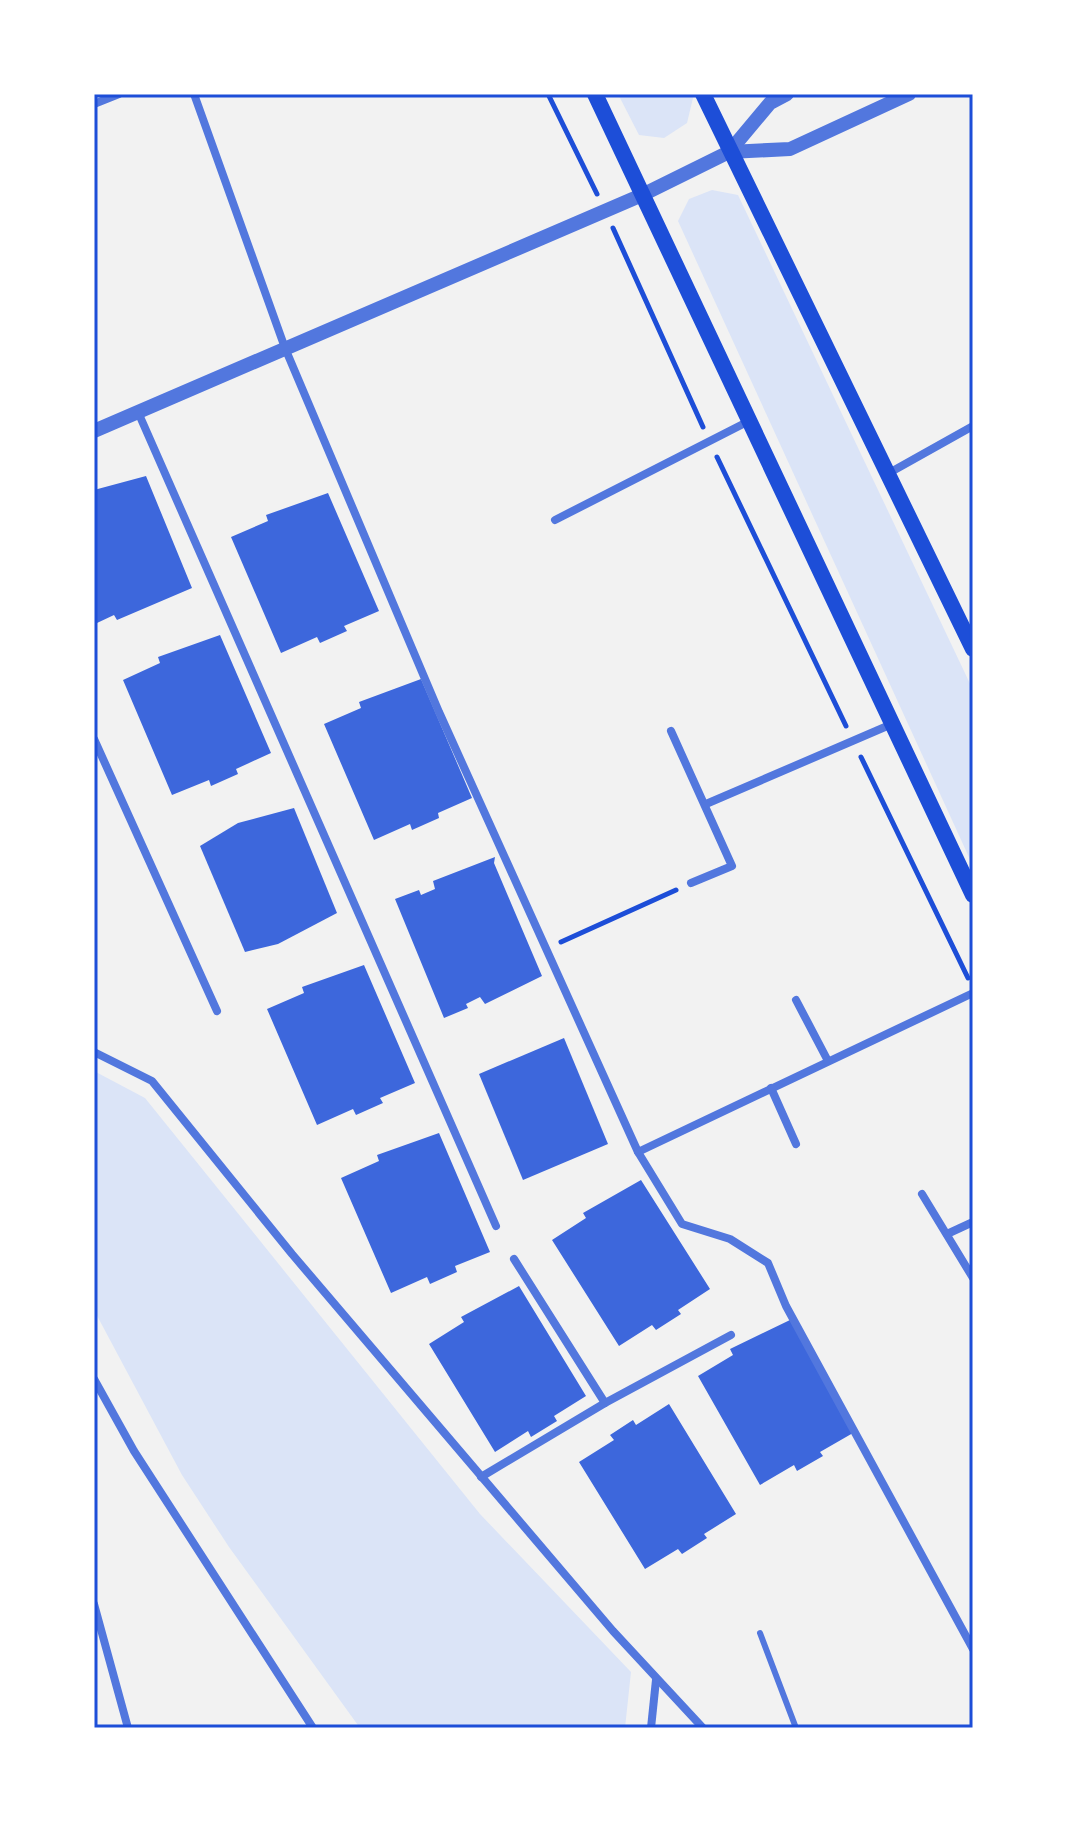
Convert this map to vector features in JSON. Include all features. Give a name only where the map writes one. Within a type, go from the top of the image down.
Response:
[{"type":"main road","points":[[595,94],[973,895]]},
{"type":"main road","points":[[703,94],[973,649]]},
{"type":"street","points":[[94,104],[119,94]]},
{"type":"street","points":[[194,94],[285,348],[439,712],[638,1152],[682,1224],[730,1239],[768,1263],[786,1306],[973,1649]]},
{"type":"street","points":[[729,152],[770,103],[787,94]]},
{"type":"street","points":[[94,431],[642,195],[729,152],[790,149],[909,94]]},
{"type":"street","points":[[138,412],[496,1226]]},
{"type":"street","points":[[555,520],[749,421]]},
{"type":"street","points":[[889,473],[973,426]]},
{"type":"street","points":[[706,804],[892,724]]},
{"type":"street","points":[[671,731],[732,866],[691,883]]},
{"type":"street","points":[[94,739],[217,1011]]},
{"type":"street","points":[[638,1152],[973,991]]},
{"type":"street","points":[[796,1000],[828,1061]]},
{"type":"street","points":[[94,1052],[152,1081],[481,1477],[656,1680],[703,1728]]},
{"type":"street","points":[[771,1088],[796,1144]]},
{"type":"street","points":[[922,1194],[973,1278]]},
{"type":"street","points":[[947,1234],[973,1222]]},
{"type":"street","points":[[514,1259],[605,1403]]},
{"type":"street","points":[[481,1477],[605,1403],[731,1335]]},
{"type":"street","points":[[94,1379],[134,1451],[313,1728]]},
{"type":"street","points":[[94,1604],[128,1728]]},
{"type":"street","points":[[651,1728],[656,1680]]},
{"type":"lane","points":[[760,1633],[796,1728]]},
{"type":"path","points":[[548,94],[605,210],[709,441],[973,991]]},
{"type":"path","points":[[545,950],[691,883]]},
{"type":"shaded area","points":[[618,94],[691,94],[693,98],[687,123],[664,138],[639,135]]},
{"type":"shaded area","points":[[712,190],[738,195],[973,690],[973,866],[678,221],[689,199]]},
{"type":"shaded area","points":[[94,1071],[145,1098],[480,1514],[631,1672],[625,1728],[360,1728],[229,1547],[182,1475],[94,1310]]},
{"type":"building","points":[[146,476],[192,588],[117,620],[114,615],[97,623],[94,615],[94,490]]},
{"type":"building","points":[[328,493],[379,611],[344,626],[347,631],[320,643],[317,637],[281,653],[231,537],[268,521],[266,515]]},
{"type":"building","points":[[220,635],[271,753],[236,769],[238,774],[211,786],[209,780],[172,795],[123,680],[160,663],[158,657]]},
{"type":"building","points":[[421,679],[472,798],[438,813],[439,818],[412,830],[410,824],[374,840],[324,724],[361,708],[359,702]]},
{"type":"building","points":[[294,808],[337,913],[278,944],[245,952],[200,846],[238,823]]},
{"type":"building","points":[[495,857],[494,863],[542,976],[485,1004],[480,997],[466,1004],[468,1008],[444,1018],[395,899],[419,890],[421,895],[435,889],[433,881]]},
{"type":"building","points":[[364,965],[415,1083],[380,1098],[383,1103],[356,1115],[353,1109],[317,1125],[267,1009],[304,993],[302,987]]},
{"type":"building","points":[[564,1038],[608,1144],[523,1180],[479,1074]]},
{"type":"building","points":[[439,1133],[490,1252],[455,1266],[457,1272],[430,1284],[427,1277],[391,1293],[341,1178],[379,1161],[377,1155]]},
{"type":"building","points":[[641,1180],[710,1289],[678,1310],[681,1314],[656,1330],[652,1325],[619,1346],[552,1240],[586,1218],[583,1213]]},
{"type":"building","points":[[519,1286],[586,1396],[554,1416],[557,1421],[531,1437],[528,1431],[495,1452],[429,1344],[464,1322],[461,1317]]},
{"type":"building","points":[[790,1320],[853,1433],[820,1452],[823,1456],[797,1471],[794,1465],[760,1485],[698,1376],[733,1355],[730,1349]]},
{"type":"building","points":[[669,1404],[736,1514],[704,1534],[707,1538],[682,1554],[678,1549],[645,1569],[579,1462],[614,1440],[610,1435],[633,1420],[636,1425]]}]
